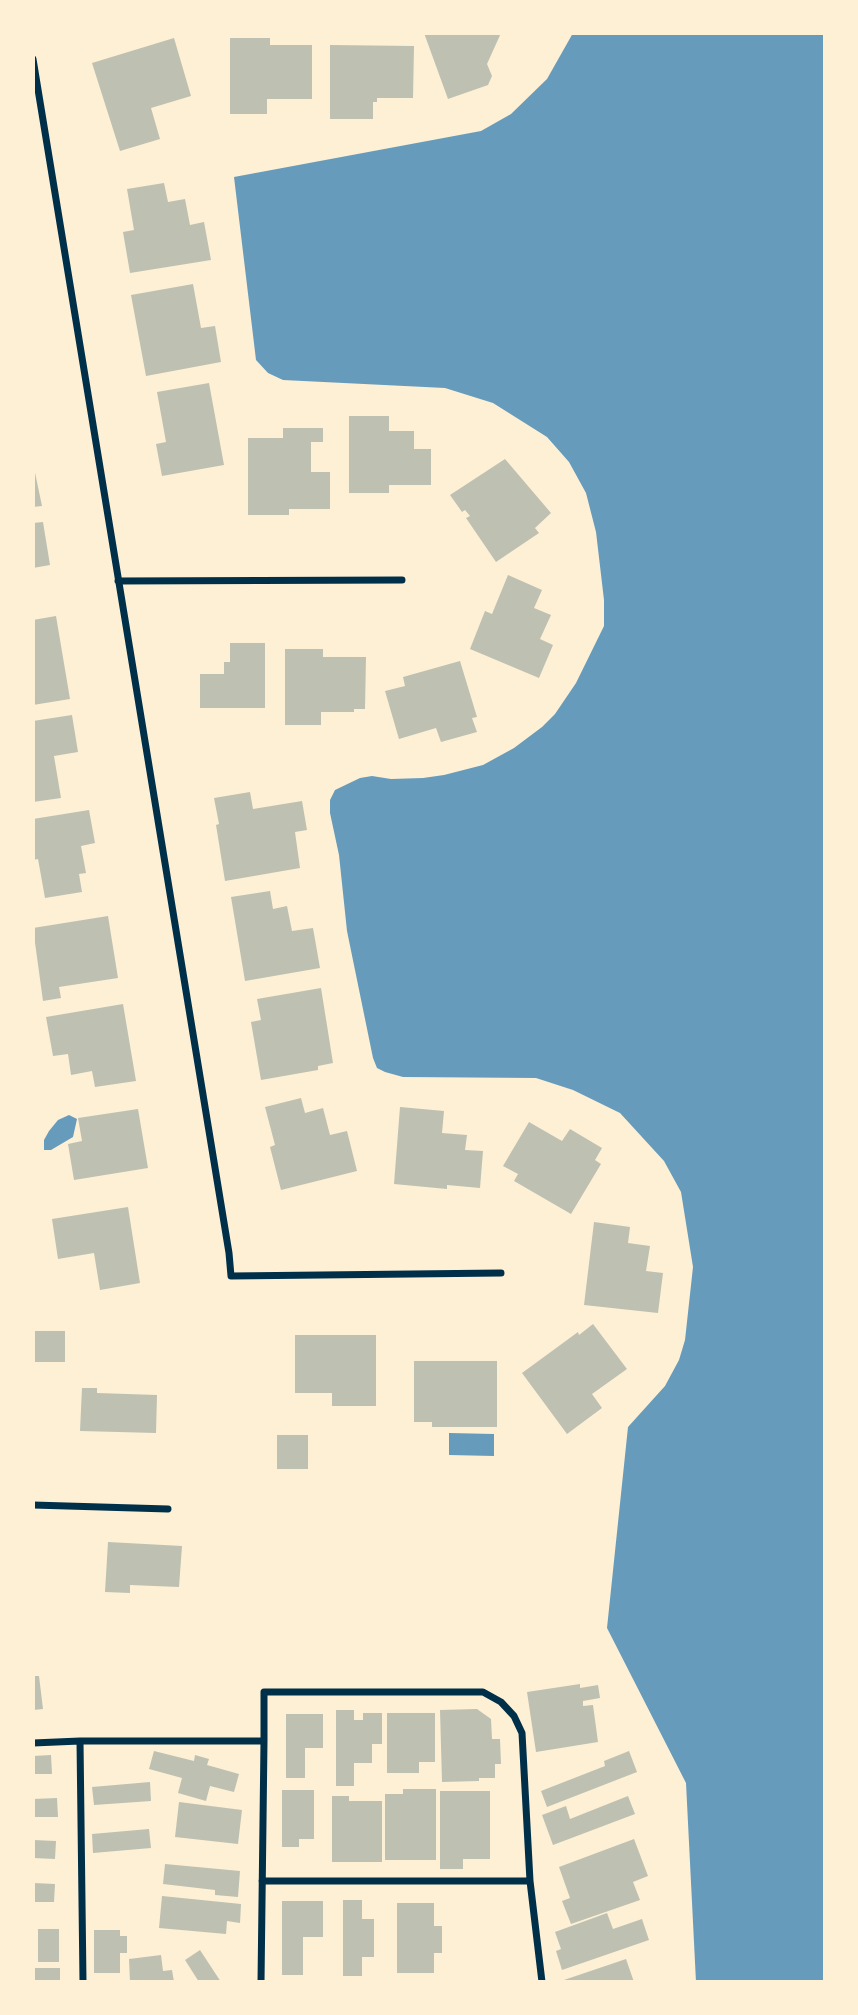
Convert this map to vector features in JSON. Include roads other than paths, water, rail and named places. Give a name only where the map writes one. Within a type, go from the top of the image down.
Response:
[{"type":"street","points":[[33,59],[229,1253],[230,1276],[501,1273]]},
{"type":"street","points":[[118,581],[402,580]]},
{"type":"street","points":[[33,1505],[168,1509]]},
{"type":"street","points":[[261,1982],[264,1692],[483,1692],[500,1702],[513,1716],[522,1733],[530,1881],[542,1982]]},
{"type":"street","points":[[80,1741],[83,1982]]},
{"type":"street","points":[[33,1744],[80,1741],[264,1741]]},
{"type":"street","points":[[262,1881],[530,1881]]},
{"type":"water","points":[[573,33],[825,33],[825,1982],[696,1982],[686,1783],[607,1628],[628,1427],[665,1386],[679,1360],[685,1340],[693,1267],[681,1192],[664,1161],[620,1113],[573,1090],[536,1078],[403,1077],[377,1068],[347,931],[339,855],[330,813],[330,800],[335,790],[360,778],[423,778],[483,765],[514,748],[542,727],[555,714],[576,683],[604,626],[604,600],[596,532],[586,493],[569,462],[547,437],[493,403],[445,388],[283,380],[268,373],[256,360],[234,177],[481,131],[511,114],[547,79]]},
{"type":"water","points":[[69,1115],[77,1119],[73,1137],[51,1150],[44,1150],[44,1140],[49,1131],[58,1120]]},
{"type":"water","points":[[449,1433],[494,1434],[494,1456],[449,1455]]}]
